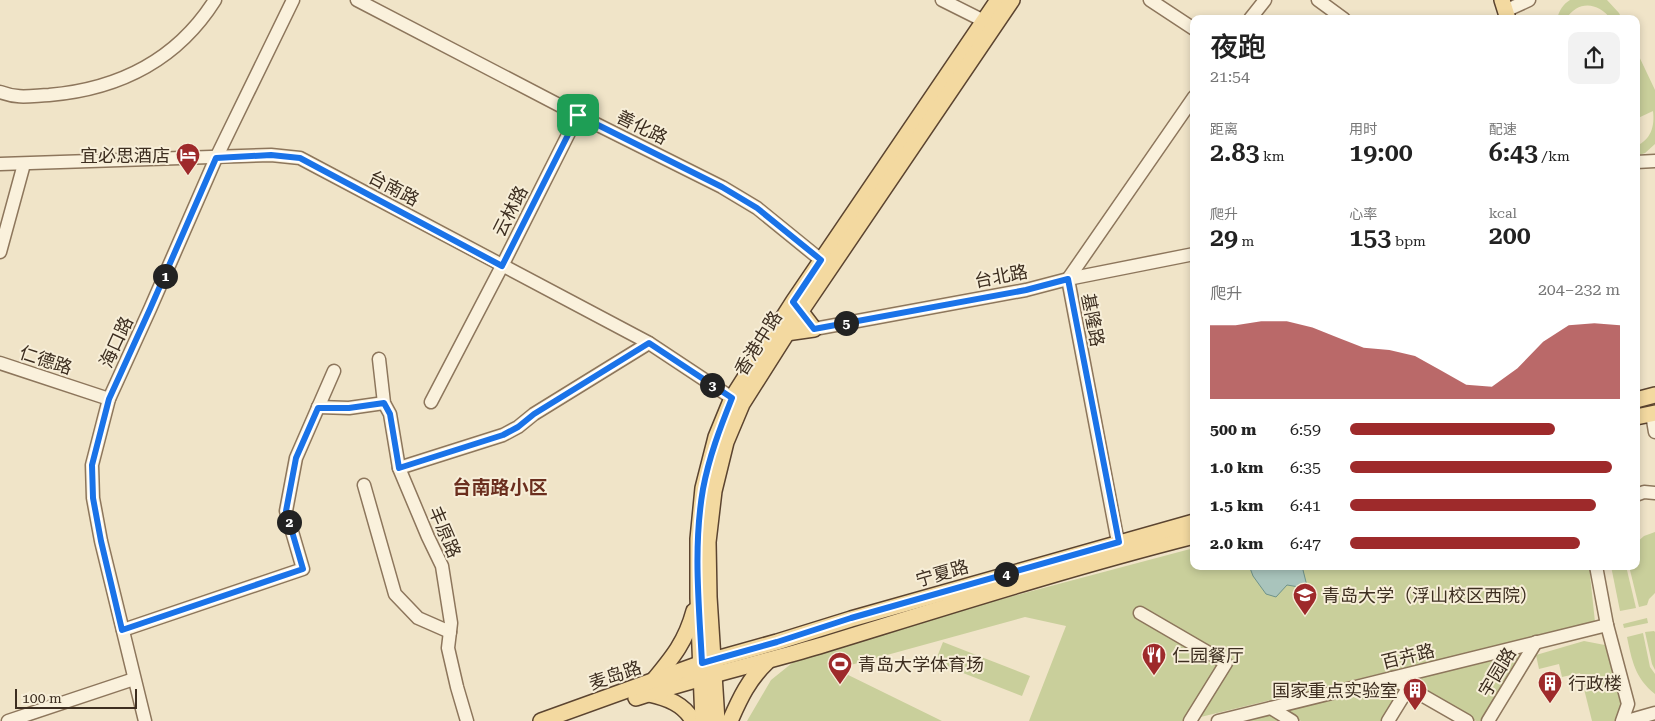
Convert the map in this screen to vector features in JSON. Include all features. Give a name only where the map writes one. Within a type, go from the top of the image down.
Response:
[{"type":"main road","name":"香港中路","points":[[708,669],[698,598],[698,539],[703,488],[716,437],[732,398],[779,334],[989,23],[998,0]]},
{"type":"main road","name":"香港中路","points":[[797,306],[821,260],[989,23],[1012,0]]},
{"type":"main road","points":[[779,334],[814,329],[797,306]]},
{"type":"main road","name":"香港中路","points":[[708,669],[708,542],[714,491],[726,442],[742,404],[779,334]]},
{"type":"main road","points":[[1640,399],[1655,395]]},
{"type":"main road","points":[[1640,416],[1653,413]]},
{"type":"main road","name":"宁夏路","points":[[708,669],[767,662],[1120,548],[1190,523]]},
{"type":"main road","name":"宁夏路","points":[[708,669],[777,642],[851,618],[1120,548],[1190,537]]},
{"type":"main road","points":[[693,721],[686,711],[676,703],[651,688],[680,647],[689,630],[698,598]]},
{"type":"main road","points":[[730,721],[742,692],[754,674],[767,662]]},
{"type":"main road","points":[[703,721],[708,669]]},
{"type":"main road","points":[[708,669],[717,721]]},
{"type":"main road","name":"麦岛路","points":[[541,721],[708,669]]},
{"type":"main road","name":"麦岛路","points":[[572,721],[651,688]]},
{"type":"street","points":[[0,92],[16,98],[68,93],[100,86],[137,71],[169,53],[194,28],[215,0]]},
{"type":"street","name":"海口路","points":[[145,721],[101,541],[93,498],[92,465],[109,399],[216,158],[293,0]]},
{"type":"street","name":"善化路","points":[[357,0],[578,115],[722,187],[757,208],[821,260]]},
{"type":"street","points":[[942,0],[989,23]]},
{"type":"street","points":[[1150,0],[1190,26]]},
{"type":"street","points":[[1253,15],[1265,0]]},
{"type":"street","points":[[1318,0],[1339,15]]},
{"type":"street","points":[[1505,10],[1529,0]]},
{"type":"street","name":"基隆路","points":[[1120,548],[1068,279],[1190,103]]},
{"type":"street","name":"云林路","points":[[431,402],[578,115]]},
{"type":"street","name":"台南路","points":[[0,164],[271,155],[300,158],[649,343],[732,398]]},
{"type":"street","points":[[1640,162],[1655,161]]},
{"type":"street","points":[[0,252],[24,164]]},
{"type":"street","name":"台北路","points":[[814,329],[1026,290],[1068,279],[1190,255]]},
{"type":"street","points":[[399,468],[503,435],[649,343]]},
{"type":"street","name":"丰原路","points":[[379,359],[384,403],[390,414],[399,468],[428,538],[442,566],[451,623],[448,648],[456,687],[467,721]]},
{"type":"street","name":"仁德路","points":[[0,363],[109,399]]},
{"type":"street","points":[[122,630],[303,569],[286,511],[296,458],[334,371]]},
{"type":"street","points":[[318,408],[349,408],[384,403]]},
{"type":"street","points":[[1653,413],[1655,432]]},
{"type":"street","points":[[364,486],[395,594],[418,618],[450,632]]},
{"type":"street","points":[[1640,494],[1644,492],[1655,493]]},
{"type":"street","points":[[1597,570],[1607,624],[1628,704],[1622,721]]},
{"type":"street","points":[[1140,613],[1226,663],[1190,721]]},
{"type":"street","name":"百卉路","points":[[1218,721],[1607,624]]},
{"type":"street","name":"宇园路","points":[[1488,721],[1536,642]]},
{"type":"street","points":[[1388,721],[1418,671]]},
{"type":"street","points":[[1392,678],[1467,721]]},
{"type":"street","points":[[8,721],[134,679]]},
{"type":"street","points":[[1271,708],[1291,721]]},
{"type":"street","points":[[1627,721],[1655,713]]},
{"type":"green space","points":[[1570,0],[1607,0],[1620,15],[1608,15],[1600,9],[1582,6],[1569,15],[1558,15]]},
{"type":"green space","points":[[1640,58],[1655,90],[1655,144],[1645,153],[1640,155],[1640,144],[1651,132],[1653,111],[1640,117]]},
{"type":"green space","points":[[1655,532],[1655,593],[1649,599],[1647,605],[1639,607],[1630,570],[1640,570],[1640,540]]},
{"type":"green space","points":[[1190,549],[1190,570],[1591,570],[1595,622],[1184,721],[1029,721],[1066,626],[1025,617],[836,669],[942,721],[747,721],[771,680],[807,651]]},
{"type":"green space","points":[[1612,570],[1627,570],[1636,608],[1620,611]]},
{"type":"green space","points":[[1647,618],[1648,623],[1624,628],[1623,624]]},
{"type":"green space","points":[[1645,632],[1655,632],[1655,670]]},
{"type":"green space","points":[[1643,633],[1650,667],[1655,674],[1655,694],[1643,682],[1635,668],[1627,637]]},
{"type":"green space","points":[[1584,641],[1610,646],[1626,704],[1619,721],[1592,721],[1580,673],[1562,677],[1559,664],[1539,669],[1536,655]]},
{"type":"green space","points":[[943,642],[1030,676],[1022,696],[935,662]]},
{"type":"green space","points":[[1522,653],[1481,721],[1476,721],[1416,685],[1423,677]]},
{"type":"green space","points":[[1391,682],[1403,690],[1384,721],[1301,721],[1282,709]]},
{"type":"green space","points":[[1271,712],[1286,721],[1234,721]]},
{"type":"water","points":[[1251,570],[1303,570],[1307,586],[1287,585],[1276,597],[1266,594]]},
{"type":"place","name":"宜必思酒店","points":[[188,176]]},
{"type":"place","name":"青岛大学（浮山校区西院）","points":[[1305,616]]},
{"type":"place","name":"仁园餐厅","points":[[1154,676]]},
{"type":"place","name":"青岛大学体育场","points":[[840,685]]},
{"type":"place","name":"行政楼","points":[[1550,704]]},
{"type":"place","name":"国家重点实验室","points":[[1415,711]]},
{"type":"district","name":"台南路小区","points":[[500,487]]},
{"type":"route","points":[[578,115],[722,187],[757,208],[821,260],[793,302],[814,329],[1026,290],[1068,279],[1119,542],[851,618],[777,642],[702,663],[698,598],[698,539],[703,488],[716,437],[732,398],[649,343],[503,435],[399,468],[390,414],[384,403],[349,408],[318,408],[296,458],[286,511],[303,569],[122,630],[93,498],[92,465],[109,399],[216,158],[271,155],[300,158],[502,266],[578,115]]}]
